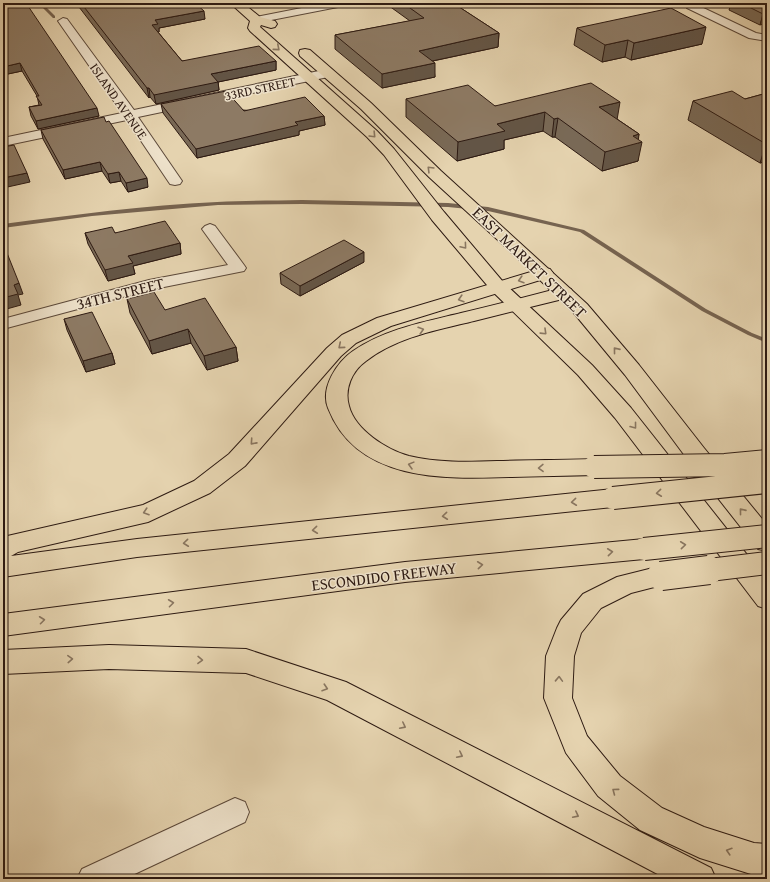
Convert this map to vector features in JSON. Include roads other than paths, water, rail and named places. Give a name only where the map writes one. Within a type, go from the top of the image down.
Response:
[{"type":"main road","points":[[236,3],[256,20],[271,24],[282,33]]},
{"type":"main road","points":[[256,20],[254,28],[310,77]]},
{"type":"main road","name":"EAST MARKET STREET","points":[[298,47],[366,106],[435,174],[544,273],[598,328],[767,542]]},
{"type":"main road","name":"EAST MARKET STREET","points":[[310,77],[372,134],[389,152],[438,216],[498,287],[585,370],[624,413],[767,599]]},
{"type":"main road","points":[[3,549],[12,544],[148,513],[202,487],[237,460],[334,352],[349,339],[384,322],[544,273]]},
{"type":"main road","points":[[564,293],[435,326],[384,341],[359,357],[343,374],[338,389],[337,406],[345,423],[358,439],[372,450],[391,459],[420,467],[452,470],[725,464],[767,461]]},
{"type":"main road","points":[[3,567],[137,548],[767,482]]},
{"type":"main road","name":"ESCONDIDO FREEWAY","points":[[3,625],[405,572],[767,536]]},
{"type":"main road","points":[[767,564],[661,576],[626,584],[592,601],[570,628],[560,656],[558,698],[576,744],[609,786],[651,819],[700,842],[754,858],[767,860]]},
{"type":"main road","points":[[3,662],[109,657],[246,661],[336,691],[700,879]]},
{"type":"street","points":[[256,20],[343,3]]},
{"type":"street","points":[[691,6],[753,36],[767,38]]},
{"type":"street","name":"ISLAND AVENUE","points":[[62,21],[130,115],[175,181]]},
{"type":"street","name":"33RD STREET","points":[[3,142],[328,73]]},
{"type":"street","name":"34TH STREET","points":[[3,324],[95,299],[205,272],[238,268],[210,229]]},
{"type":"street","points":[[92,879],[235,812]]},
{"type":"waterway","points":[[48,3],[45,8],[54,17]]},
{"type":"waterway","points":[[3,226],[92,214],[218,203],[302,202],[448,205],[488,209],[582,231],[704,310],[750,334],[767,341]]}]
